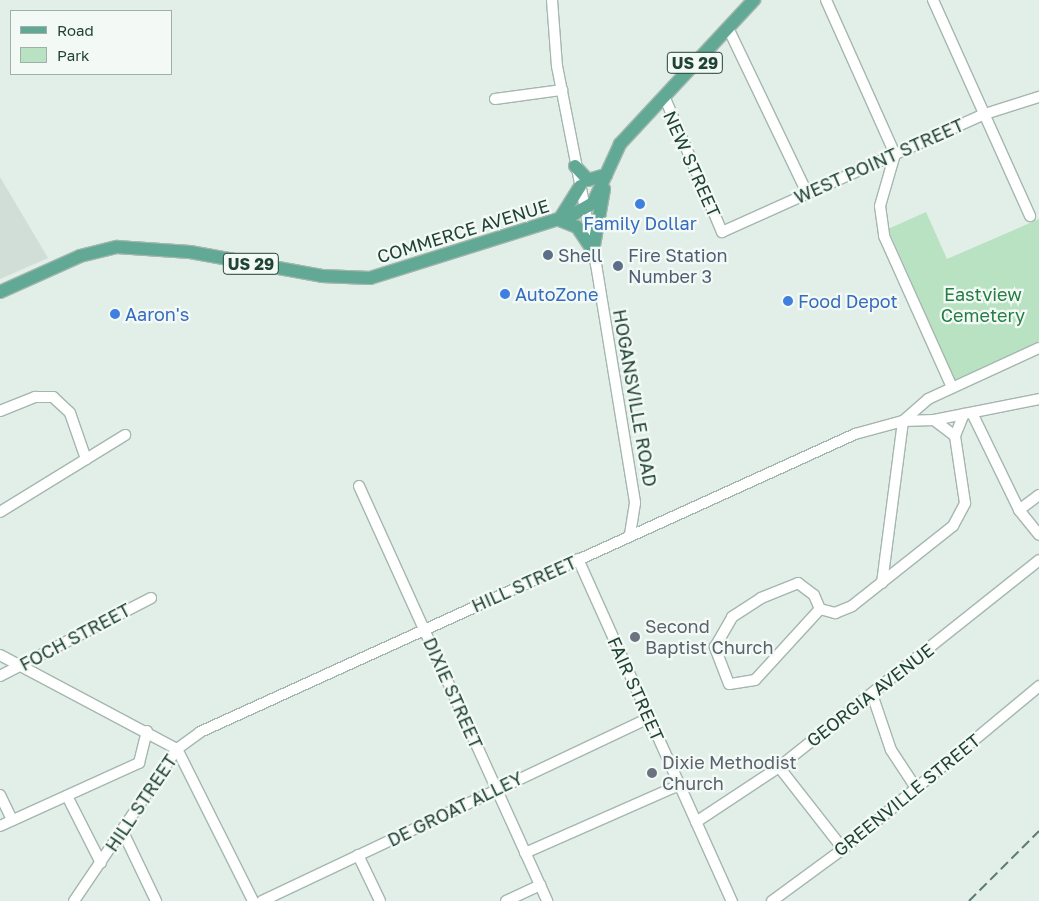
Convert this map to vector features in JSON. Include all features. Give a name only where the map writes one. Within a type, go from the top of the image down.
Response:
[{"type":"main road","name":"US 29","points":[[586,209],[606,175],[620,144],[754,0]]},
{"type":"main road","points":[[575,166],[588,180],[606,175],[594,251]]},
{"type":"main road","points":[[580,186],[559,220],[576,227],[594,251]]},
{"type":"main road","name":"COMMERCE AVENUE","points":[[0,292],[80,256],[117,247],[190,252],[322,276],[370,278],[559,220],[586,209]]},
{"type":"street","name":"HOGANSVILLE ROAD","points":[[552,0],[562,90],[575,166],[594,251],[635,503],[630,535]]},
{"type":"street","points":[[826,0],[895,154],[880,206],[884,236],[952,387]]},
{"type":"street","points":[[933,0],[1030,216]]},
{"type":"street","points":[[728,28],[808,193]]},
{"type":"street","points":[[495,99],[562,90]]},
{"type":"street","name":"NEW STREET","points":[[664,96],[722,232]]},
{"type":"street","name":"WEST POINT STREET","points":[[722,232],[985,114],[1039,97]]},
{"type":"street","name":"HILL STREET","points":[[74,901],[177,749],[240,712],[824,447],[903,421],[928,399],[1039,348]]},
{"type":"street","points":[[0,411],[34,397],[53,397],[70,413],[86,459]]},
{"type":"street","points":[[882,583],[903,421],[934,420],[1039,399]]},
{"type":"street","points":[[820,610],[835,613],[852,606],[953,526],[964,512],[955,436],[968,413]]},
{"type":"street","points":[[968,413],[1019,510],[1039,535]]},
{"type":"street","points":[[934,420],[955,436]]},
{"type":"street","points":[[0,512],[125,435]]},
{"type":"street","name":"DIXIE STREET","points":[[359,486],[547,901]]},
{"type":"street","points":[[1019,510],[1039,495]]},
{"type":"street","name":"FAIR STREET","points":[[578,560],[732,901]]},
{"type":"street","name":"GEORGIA AVENUE","points":[[696,822],[779,767],[1039,560]]},
{"type":"street","points":[[798,583],[814,595],[820,610],[754,680],[729,684],[715,646],[732,617],[761,598],[798,583]]},
{"type":"street","name":"FOCH STREET","points":[[0,676],[151,598]]},
{"type":"street","points":[[0,655],[18,667],[147,731],[177,749],[254,901]]},
{"type":"street","name":"GREENVILLE STREET","points":[[772,901],[843,849],[1039,686]]},
{"type":"street","points":[[872,694],[891,750],[916,788]]},
{"type":"street","name":"DE GROAT ALLEY","points":[[262,901],[649,718]]},
{"type":"street","points":[[0,826],[139,763],[147,731]]},
{"type":"street","points":[[779,767],[843,849]]},
{"type":"street","points":[[525,853],[679,785]]},
{"type":"street","points":[[0,795],[12,820]]},
{"type":"street","points":[[67,796],[101,862]]},
{"type":"street","points":[[122,830],[156,901]]},
{"type":"street","points":[[358,855],[380,901]]},
{"type":"street","points":[[506,901],[540,886]]},
{"type":"shaded area","points":[[0,177],[48,258],[0,279]]},
{"type":"green space","name":"Eastview Cemetery","points":[[926,212],[947,259],[1039,219],[1039,342],[955,380],[888,229]]},
{"type":"railway","points":[[969,901],[1039,831]]},
{"type":"place","name":"Family Dollar","points":[[640,204]]},
{"type":"place","name":"Shell","points":[[548,255]]},
{"type":"place","name":"Fire Station Number 3","points":[[618,266]]},
{"type":"place","name":"AutoZone","points":[[505,294]]},
{"type":"place","name":"Food Depot","points":[[788,301]]},
{"type":"place","name":"Aaron's","points":[[115,314]]},
{"type":"place","name":"Second Baptist Church","points":[[635,637]]},
{"type":"place","name":"Dixie Methodist Church","points":[[652,773]]}]
